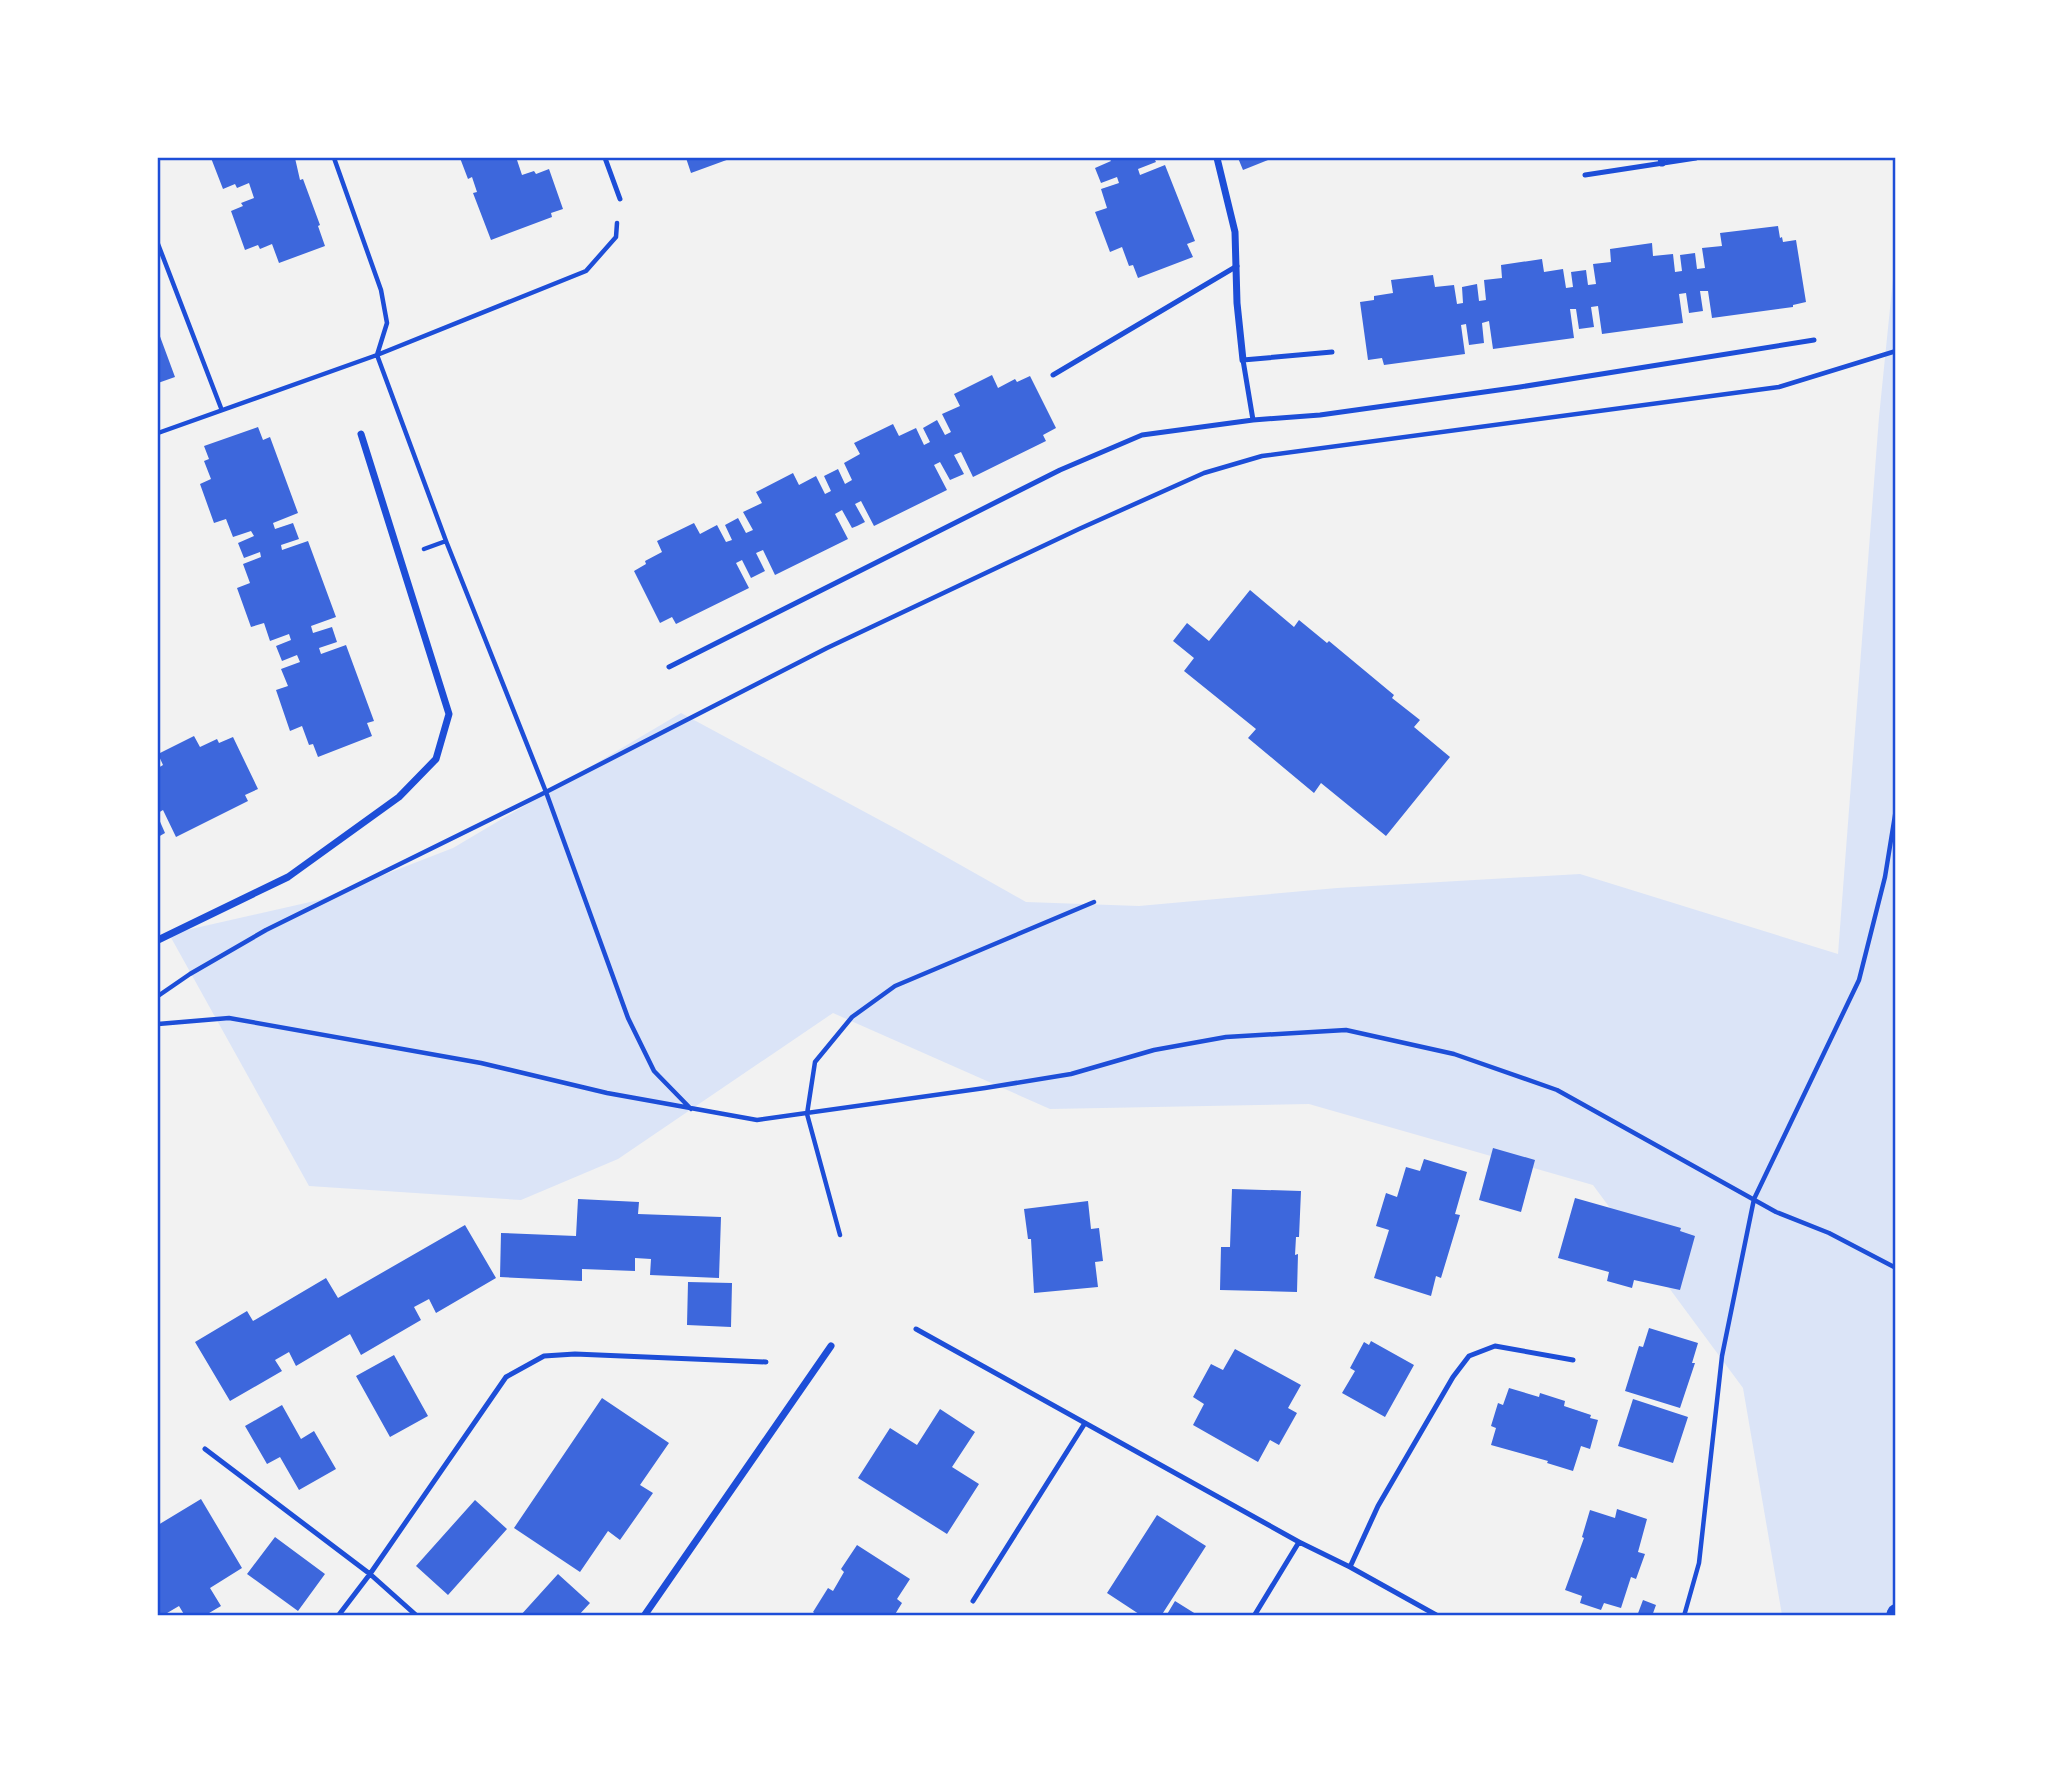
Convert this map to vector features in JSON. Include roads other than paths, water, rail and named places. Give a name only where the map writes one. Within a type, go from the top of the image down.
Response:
[{"type":"street","points":[[1217,158],[1235,232],[1237,303],[1243,360]]},
{"type":"street","points":[[158,940],[288,877],[399,797],[436,759],[449,714],[361,434]]},
{"type":"street","points":[[644,1615],[831,1346]]},
{"type":"lane","points":[[605,158],[620,199]]},
{"type":"lane","points":[[1585,175],[1662,160],[1696,158]]},
{"type":"lane","points":[[1053,374],[1237,266]]},
{"type":"lane","points":[[668,667],[1060,470],[1142,435],[1253,420],[1320,415],[1507,389],[1814,340]]},
{"type":"lane","points":[[1253,420],[1243,360],[1332,352]]},
{"type":"lane","points":[[915,1329],[1299,1542],[1438,1615]]},
{"type":"lane","points":[[1350,1567],[1378,1506],[1453,1377],[1469,1356],[1495,1346],[1573,1360]]},
{"type":"lane","points":[[338,1615],[370,1574],[506,1377],[544,1356],[575,1354],[766,1362]]},
{"type":"lane","points":[[973,1601],[1085,1423]]},
{"type":"lane","points":[[205,1448],[370,1574],[417,1615]]},
{"type":"lane","points":[[1254,1615],[1299,1542]]}]
